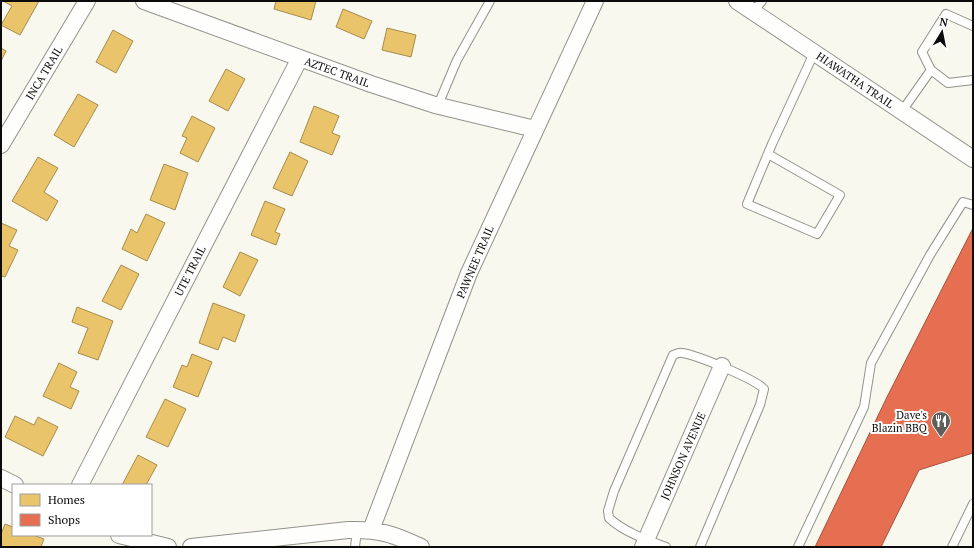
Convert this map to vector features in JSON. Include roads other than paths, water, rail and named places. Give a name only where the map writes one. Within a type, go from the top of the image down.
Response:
[{"type":"street","name":"INCA TRAIL","points":[[1,145],[87,1]]},
{"type":"street","name":"AZTEC TRAIL","points":[[144,1],[371,84],[438,106],[535,129]]},
{"type":"street","name":"PAWNEE TRAIL","points":[[364,530],[469,273],[596,1]]},
{"type":"street","name":"HIAWATHA TRAIL","points":[[736,1],[758,7],[814,53],[973,158]]},
{"type":"street","name":"UTE TRAIL","points":[[81,484],[300,58]]},
{"type":"street","name":"JOHNSON AVENUE","points":[[645,543],[722,366]]},
{"type":"street","points":[[1,478],[13,484]]},
{"type":"street","points":[[192,547],[364,530],[386,532],[399,542],[421,547]]},
{"type":"street","points":[[123,536],[168,547]]},
{"type":"lane","points":[[438,106],[457,60],[490,1]]},
{"type":"lane","points":[[973,26],[946,14],[922,52],[931,70],[948,83],[973,80]]},
{"type":"lane","points":[[768,154],[840,195],[817,234],[747,204],[768,154],[814,53]]},
{"type":"lane","points":[[902,111],[931,70]]},
{"type":"lane","points":[[798,547],[864,407],[872,363],[930,255],[963,202],[973,205]]},
{"type":"lane","points":[[666,547],[645,543],[615,524],[609,518],[608,511],[614,491],[673,355],[680,352],[722,366],[759,384],[764,389],[760,406],[700,547]]},
{"type":"lane","points":[[952,547],[973,504]]},
{"type":"lane","points":[[355,547],[364,530]]},
{"type":"place","name":"Dave's Blazin BBQ","points":[[941,438]]}]
